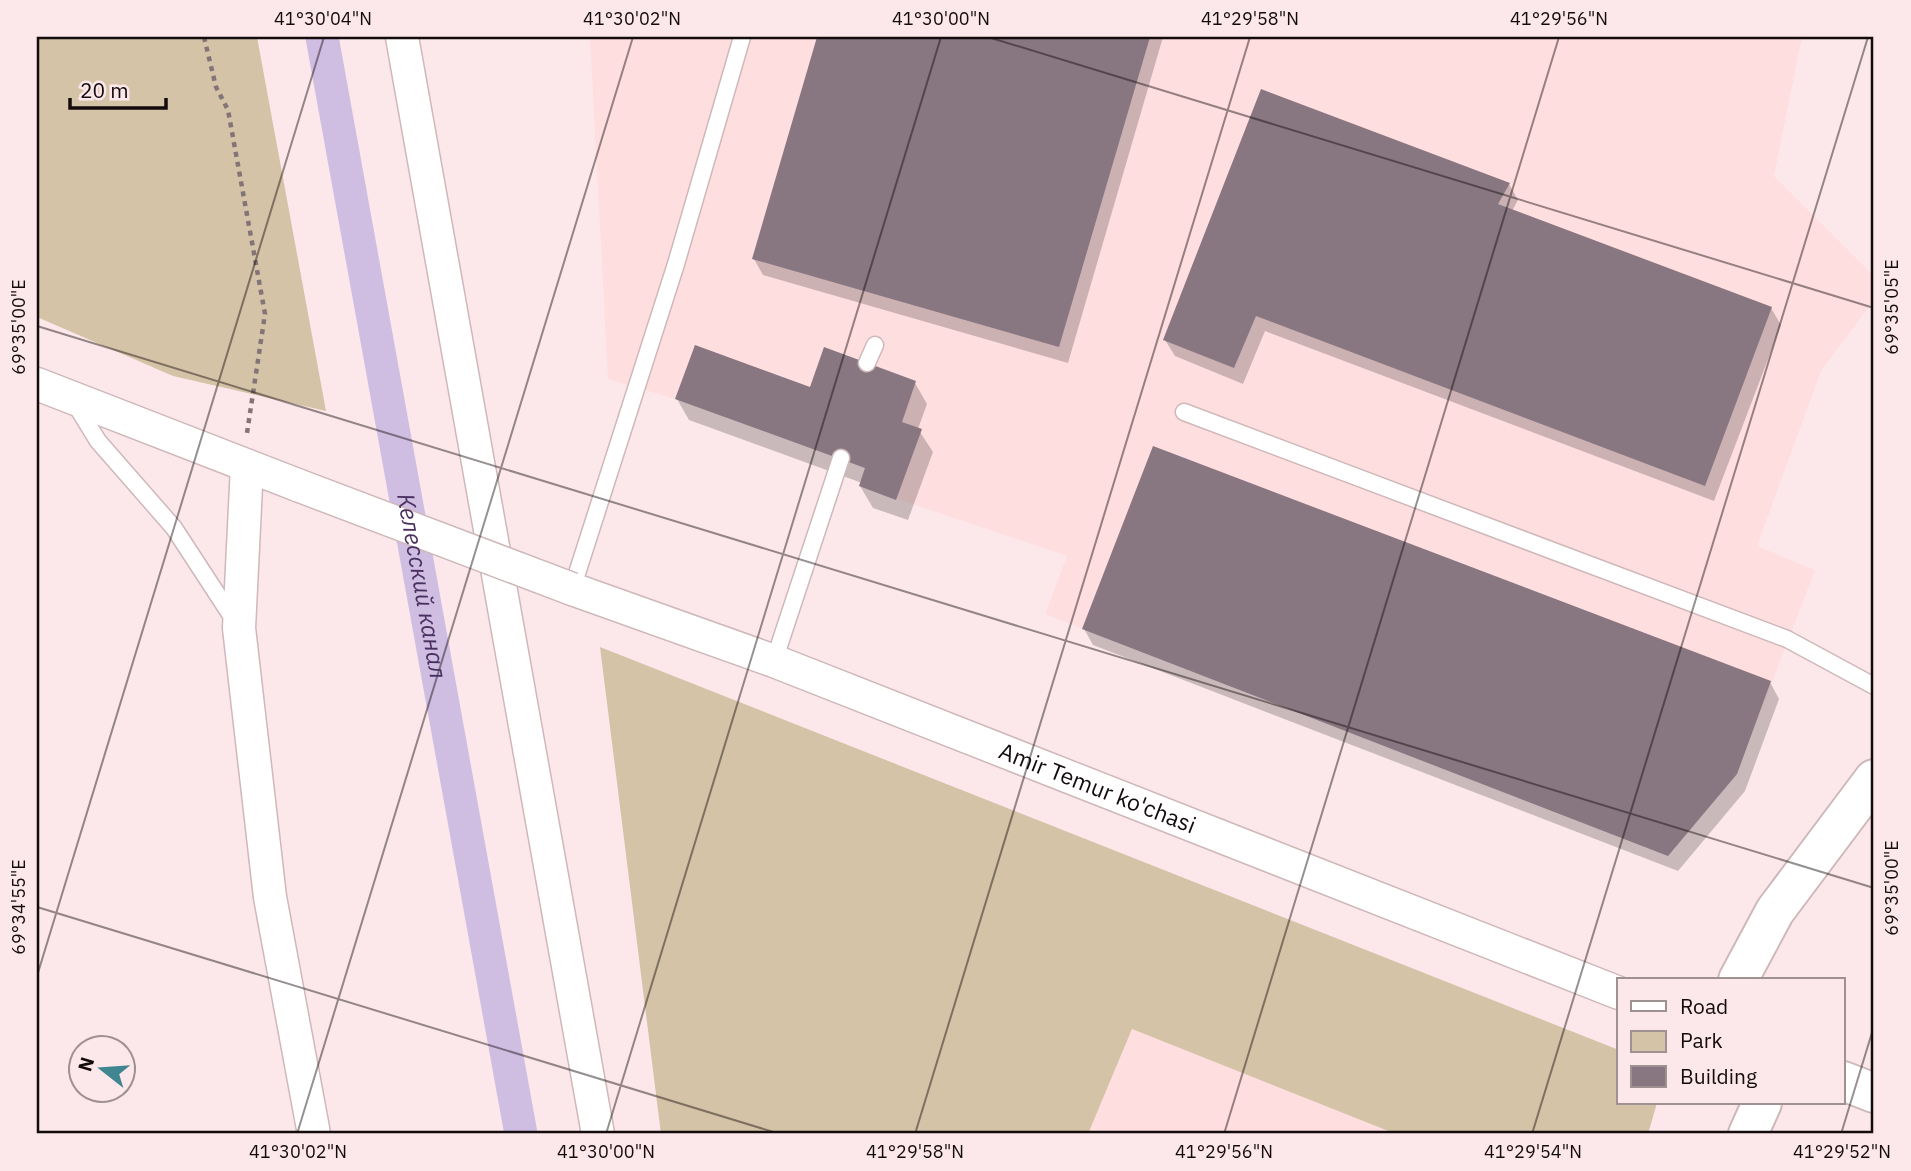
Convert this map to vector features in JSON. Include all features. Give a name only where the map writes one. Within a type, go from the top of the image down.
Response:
[{"type":"main road","points":[[1739,978],[1776,911],[1874,779]]},
{"type":"main road","points":[[1844,1081],[1874,1093]]},
{"type":"main road","points":[[1748,1134],[1762,1104]]},
{"type":"street","points":[[401,37],[598,1134]]},
{"type":"street","name":"Amir Temur ko'chasi","points":[[37,384],[572,589],[774,662],[1617,992]]},
{"type":"street","points":[[247,466],[239,628],[270,897],[314,1134]]},
{"type":"lane","points":[[572,589],[676,264],[742,37]]},
{"type":"lane","points":[[867,363],[875,345]]},
{"type":"lane","points":[[73,399],[98,440],[174,528],[239,628]]},
{"type":"lane","points":[[1184,412],[1787,639],[1874,686]]},
{"type":"lane","points":[[774,662],[841,458]]},
{"type":"path","points":[[204,37],[216,87],[228,110],[265,314],[247,431],[247,466]]},
{"type":"shaded area","points":[[590,37],[1802,37],[1774,176],[1874,276],[1874,300],[1821,371],[1757,546],[1815,570],[1737,774],[1668,856],[1045,614],[1067,556],[859,486],[865,468],[675,399],[608,379]]},
{"type":"shaded area","points":[[1132,1029],[1396,1134],[1088,1134]]},
{"type":"green space","points":[[37,37],[257,37],[326,411],[173,376],[37,317]]},
{"type":"green space","points":[[600,647],[1617,1049],[1617,1104],[1657,1104],[1648,1134],[1396,1134],[1132,1029],[1088,1134],[661,1134]]},
{"type":"building","points":[[817,37],[1150,37],[1059,347],[752,259]]},
{"type":"building","points":[[1261,89],[1510,183],[1498,204],[1772,307],[1705,486],[1256,316],[1234,368],[1163,340]]},
{"type":"building","points":[[695,345],[810,387],[824,347],[916,381],[902,422],[922,429],[896,500],[859,486],[865,468],[675,399]]},
{"type":"building","points":[[1153,446],[1771,681],[1737,774],[1668,856],[1082,629]]},
{"type":"waterway","name":"Келесский канал","points":[[322,37],[521,1134]]}]
